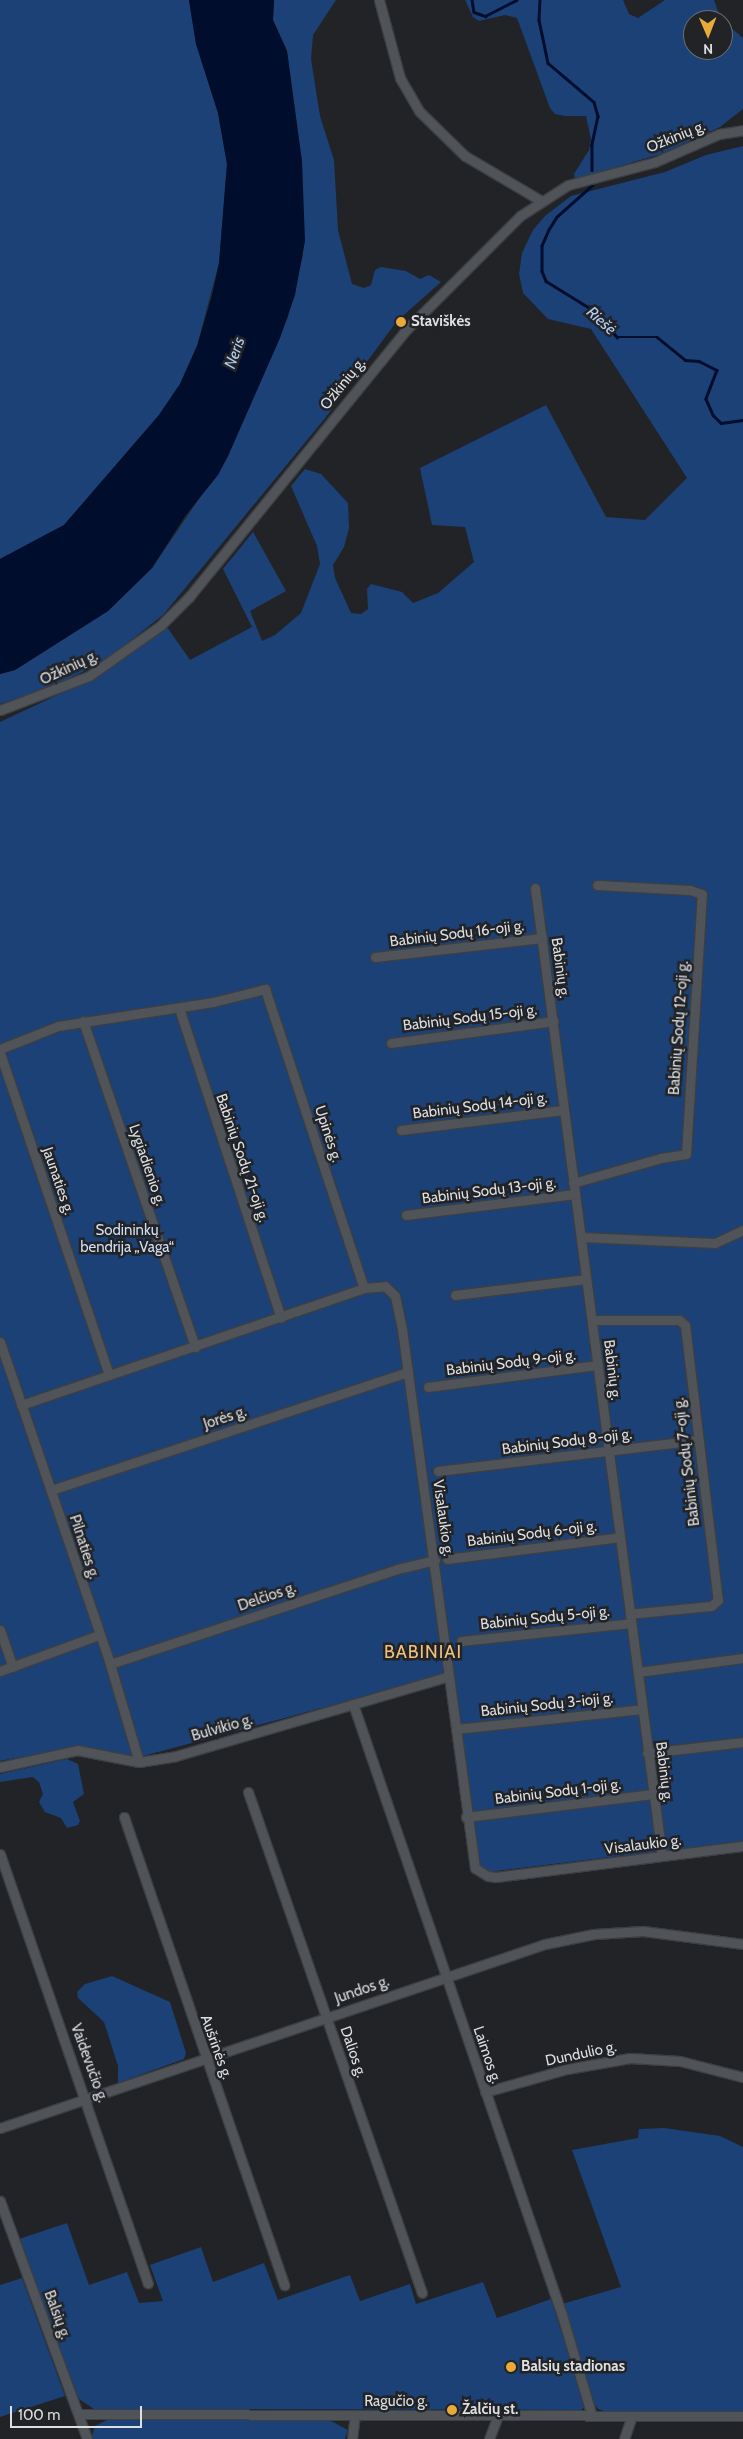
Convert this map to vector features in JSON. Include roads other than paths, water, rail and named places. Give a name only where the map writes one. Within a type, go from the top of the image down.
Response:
[{"type":"street","points":[[379,0],[400,78],[420,112],[464,156],[540,200]]},
{"type":"street","name":"Ožkinių g.","points":[[0,710],[89,676],[160,626],[189,597],[407,329],[505,229],[540,200],[568,185],[649,163],[719,134],[743,130]]},
{"type":"street","name":"Babinių Sodų 12-oji g.","points":[[573,1183],[660,1158],[686,1154],[702,894],[690,890],[597,886]]},
{"type":"street","name":"Babinių g.","points":[[535,888],[554,1021],[563,1110],[638,1672],[652,1794],[662,1856]]},
{"type":"street","name":"Babinių Sodų 16-oji g.","points":[[375,957],[542,938]]},
{"type":"street","name":"Upinės g.","points":[[178,1008],[265,989],[364,1288]]},
{"type":"street","points":[[0,1051],[30,1036],[83,1021],[178,1008]]},
{"type":"street","name":"Babinių Sodų 21-oji g.","points":[[178,1008],[281,1318]]},
{"type":"street","name":"Lygiadienio g.","points":[[83,1021],[195,1347]]},
{"type":"street","name":"Babinių Sodų 15-oji g.","points":[[391,1043],[554,1021]]},
{"type":"street","name":"Jaunaties g.","points":[[0,1051],[109,1375]]},
{"type":"street","name":"Babinių Sodų 14-oji g.","points":[[401,1130],[563,1110]]},
{"type":"street","name":"Babinių Sodų 13-oji g.","points":[[406,1215],[575,1194]]},
{"type":"street","points":[[581,1237],[715,1243],[743,1230]]},
{"type":"street","points":[[455,1295],[586,1279]]},
{"type":"street","name":"Visalaukio g.","points":[[21,1405],[281,1318],[364,1288],[385,1286],[395,1296],[408,1372],[435,1560],[472,1862],[488,1876],[743,1846]]},
{"type":"street","name":"Babinių Sodų 7-oji g.","points":[[592,1320],[683,1322],[698,1440],[718,1600],[711,1606],[630,1619]]},
{"type":"street","name":"Pilnaties g.","points":[[1,1346],[110,1664],[139,1762]]},
{"type":"street","name":"Babinių Sodų 9-oji g.","points":[[428,1387],[598,1365]]},
{"type":"street","name":"Jorės g.","points":[[51,1490],[408,1372]]},
{"type":"street","name":"Babinių Sodų 8-oji g.","points":[[438,1471],[698,1440]]},
{"type":"street","name":"Babinių Sodų 6-oji g.","points":[[447,1559],[620,1537]]},
{"type":"street","name":"Delčios g.","points":[[110,1664],[397,1568],[435,1560]]},
{"type":"street","name":"Babinių Sodų 5-oji g.","points":[[461,1641],[630,1619]]},
{"type":"street","points":[[0,1630],[12,1667]]},
{"type":"street","points":[[0,1671],[99,1635]]},
{"type":"street","points":[[638,1672],[743,1658]]},
{"type":"street","name":"Bulvikio g.","points":[[0,1767],[76,1750],[139,1762],[176,1756],[449,1676]]},
{"type":"street","name":"Laimos g.","points":[[353,1704],[562,2314],[592,2416]]},
{"type":"street","name":"Babinių Sodų 3-ioji g.","points":[[456,1729],[642,1709]]},
{"type":"street","points":[[647,1753],[743,1742]]},
{"type":"street","name":"Dalios g.","points":[[248,1792],[422,2293]]},
{"type":"street","name":"Babinių Sodų 1-oji g.","points":[[466,1818],[652,1794]]},
{"type":"street","name":"Aušrinės g.","points":[[124,1817],[284,2285]]},
{"type":"street","name":"Vaidevučio g.","points":[[0,1854],[88,2100],[148,2283]]},
{"type":"street","name":"Jundos g.","points":[[0,2128],[88,2100],[445,1976],[545,1944],[594,1934],[676,1933],[743,1944]]},
{"type":"street","name":"Dundulio g.","points":[[485,2092],[567,2069],[630,2058],[680,2061],[743,2077]]},
{"type":"street","name":"Balsių g.","points":[[0,2201],[87,2439]]},
{"type":"street","name":"Ragučio g.","points":[[79,2414],[743,2416]]},
{"type":"street","points":[[352,2439],[355,2415]]},
{"type":"street","points":[[489,2439],[498,2416]]},
{"type":"street","points":[[624,2439],[632,2416]]},
{"type":"water","name":"Neris","points":[[189,0],[274,0],[273,20],[287,51],[302,162],[305,241],[295,295],[280,338],[228,456],[218,475],[185,516],[152,568],[108,611],[15,670],[0,674],[0,559],[64,525],[159,415],[180,384],[197,346],[212,296],[219,263],[227,164],[218,113],[196,44]]},
{"type":"waterway","name":"Riešė","points":[[472,0],[474,12],[485,16],[516,0]]},
{"type":"waterway","name":"Riešė","points":[[540,0],[539,20],[548,63],[594,102],[598,116],[592,145],[592,170]]},
{"type":"waterway","name":"Riešė","points":[[593,185],[557,217],[549,230],[542,246],[542,271],[546,281],[596,312],[617,337],[657,337],[685,360],[699,361],[717,370],[706,399],[713,415],[721,423],[743,420]]},
{"type":"place","name":"Staviškės","points":[[401,322]]},
{"type":"place","name":"Balsių stadionas","points":[[511,2367]]},
{"type":"place","name":"Žalčių st.","points":[[452,2410]]},
{"type":"district","name":"BABINIAI","points":[[423,1652]]},
{"type":"park label","name":"Sodininkų bendrija „Vaga“","points":[[127,1238]]}]
